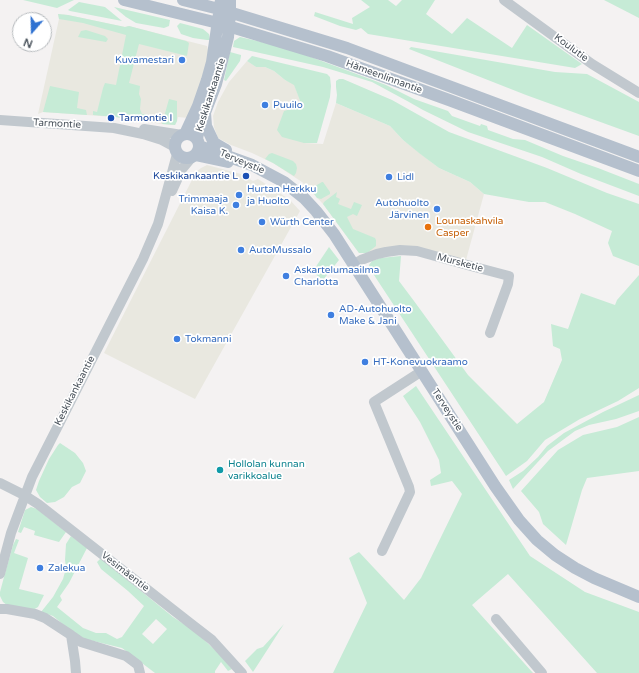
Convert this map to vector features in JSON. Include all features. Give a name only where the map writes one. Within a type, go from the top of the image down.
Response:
[{"type":"main road","name":"Hämeenlinnantie","points":[[124,0],[223,25],[327,56],[639,171]]},
{"type":"main road","name":"Hämeenlinnantie","points":[[183,0],[224,7],[347,48],[639,157]]},
{"type":"main road","points":[[223,25],[224,7],[230,0]]},
{"type":"main road","name":"Keskikankaantie","points":[[196,149],[199,128],[216,84],[226,43],[223,25]]},
{"type":"main road","name":"Keskikankaantie","points":[[183,135],[198,106],[223,25]]},
{"type":"main road","name":"Terveystie","points":[[205,113],[206,126],[214,143],[224,149],[257,162],[279,177],[304,198],[334,234],[519,520],[537,540],[555,555],[575,568],[594,578],[639,597]]},
{"type":"main road","points":[[183,135],[192,135],[196,149],[189,158],[183,158],[176,150],[176,140],[183,135]]},
{"type":"main road","name":"Terveystie","points":[[196,149],[254,171],[281,184],[286,184]]},
{"type":"street","name":"Koulutie","points":[[504,0],[592,64],[639,93]]},
{"type":"street","name":"Tarmontie","points":[[0,120],[114,128],[143,134],[162,140],[176,150]]},
{"type":"street","name":"Tarmontie","points":[[114,128],[126,127],[183,135]]},
{"type":"street","name":"Keskikankaantie","points":[[0,574],[11,533],[32,477],[143,259],[182,170],[196,149]]},
{"type":"street","name":"Keskikankaantie","points":[[162,213],[165,195],[175,166],[176,150]]},
{"type":"street","name":"Mursketie","points":[[354,264],[381,253],[400,250],[417,251],[509,276],[508,284],[490,333]]},
{"type":"street","points":[[382,551],[410,492],[374,402],[422,371]]},
{"type":"street","name":"Vesimäentie","points":[[0,483],[24,495],[40,506],[212,640],[242,673]]},
{"type":"street","points":[[0,609],[36,614],[45,618],[81,642],[126,656],[138,665],[140,673]]},
{"type":"street","points":[[496,619],[542,673]]},
{"type":"street","points":[[71,635],[76,673]]},
{"type":"shaded area","points":[[58,14],[125,27],[129,26],[207,46],[210,57],[188,118],[178,117],[175,125],[115,117],[43,112],[38,114],[59,19]]},
{"type":"shaded area","points":[[247,61],[256,67],[265,67],[274,71],[285,80],[294,84],[302,106],[304,143],[323,144],[336,103],[390,126],[403,140],[439,168],[470,182],[484,194],[466,260],[419,248],[359,253],[323,204],[302,182],[273,163],[218,138],[214,127],[213,116],[218,102],[229,82]]},
{"type":"shaded area","points":[[207,165],[241,174],[253,181],[258,179],[290,200],[300,211],[195,399],[104,353],[196,172]]},
{"type":"green space","points":[[23,0],[74,0],[57,8]]},
{"type":"green space","points":[[361,0],[388,0],[396,6],[402,0],[435,0],[426,14],[452,34],[467,18],[512,48],[527,25],[582,64],[575,68],[368,34],[361,28],[356,30],[340,26],[314,16],[315,12],[353,24],[352,18],[370,7]]},
{"type":"green space","points":[[604,0],[639,0],[639,18]]},
{"type":"green space","points":[[79,2],[105,7],[122,21],[68,10]]},
{"type":"green space","points":[[114,7],[170,20],[169,26],[164,28],[136,23]]},
{"type":"green space","points":[[58,14],[125,27],[129,26],[189,43],[187,56],[139,44],[129,83],[140,86],[140,109],[142,114],[146,114],[148,120],[145,122],[93,115],[93,111],[97,112],[105,83],[116,85],[126,35],[83,23],[59,19]]},
{"type":"green space","points":[[180,23],[203,29],[209,34],[210,40],[193,38],[181,34],[177,26]]},
{"type":"green space","points":[[86,30],[105,36],[108,39],[106,42],[78,37],[81,31]]},
{"type":"green space","points":[[240,37],[303,54],[386,85],[414,99],[448,111],[452,116],[480,126],[481,124],[487,126],[488,130],[513,139],[525,140],[563,156],[639,184],[639,196],[581,174],[542,157],[468,132],[423,110],[372,82],[323,67],[233,47],[234,41]]},
{"type":"green space","points":[[411,47],[555,72],[587,74],[639,102],[639,136],[526,95],[409,49]]},
{"type":"green space","points":[[230,52],[241,56],[240,61],[226,81],[224,80]]},
{"type":"green space","points":[[252,56],[327,74],[330,77],[330,97],[317,143],[304,143],[282,137],[277,130],[284,111],[302,106],[294,85],[274,71],[265,67],[256,67],[247,61]]},
{"type":"green space","points":[[343,79],[392,100],[449,132],[639,204],[639,266],[613,256],[608,243],[612,231],[545,202],[529,202],[484,194],[470,182],[439,168],[403,140],[390,126],[336,103],[336,81]]},
{"type":"green space","points":[[50,86],[79,92],[77,108],[86,110],[87,115],[43,112]]},
{"type":"green space","points":[[169,99],[177,101],[177,121],[175,125],[162,124]]},
{"type":"green space","points":[[272,153],[293,161],[296,164],[297,168],[294,176],[265,159]]},
{"type":"green space","points":[[322,182],[330,194],[321,199],[317,198],[312,191],[312,188]]},
{"type":"green space","points":[[337,192],[336,197],[340,199],[338,204],[351,209],[354,202],[362,205],[357,216],[353,214],[347,217],[353,229],[375,238],[376,246],[367,253],[359,253],[323,204]]},
{"type":"green space","points":[[329,247],[339,260],[323,280],[314,273],[317,265]]},
{"type":"green space","points":[[401,256],[399,281],[468,375],[517,424],[544,402],[562,360],[560,349],[553,346],[551,324],[568,329],[581,293],[615,305],[617,300],[639,275],[639,388],[618,401],[580,419],[545,440],[527,461],[506,476],[372,272],[369,265],[372,261],[380,258]]},
{"type":"green space","points":[[416,386],[530,556],[585,592],[639,612],[639,673],[597,673],[508,574],[472,605],[533,673],[333,673],[367,603],[349,558],[359,552],[404,600],[421,578],[462,494],[452,481],[431,486],[430,480],[441,473],[439,460],[420,422],[403,396]]},
{"type":"green space","points":[[639,395],[639,411],[616,419],[589,425],[575,431],[548,451],[513,489],[509,480],[523,471],[547,446],[564,433]]},
{"type":"green space","points":[[639,417],[639,471],[587,478],[566,545],[543,524],[539,512],[521,491],[558,450],[583,435],[617,427]]},
{"type":"green space","points":[[60,443],[75,453],[83,463],[86,471],[80,483],[72,487],[64,497],[55,502],[47,503],[40,497],[36,490],[49,459]]},
{"type":"green space","points":[[31,507],[37,509],[66,532],[59,542],[34,535],[35,531],[24,527],[21,533],[18,532],[25,510]]},
{"type":"green space","points":[[71,536],[87,548],[69,583],[60,596],[62,600],[57,607],[83,628],[96,633],[106,633],[117,639],[122,637],[144,606],[101,569],[97,562],[100,559],[173,617],[196,632],[232,669],[228,671],[221,662],[215,673],[155,673],[122,648],[85,639],[72,632],[53,616],[41,612],[53,597],[63,579],[66,568],[66,544]],"holes":[[[156,619],[167,629],[153,644],[142,634]]]},
{"type":"green space","points":[[16,539],[19,540],[14,553],[28,558],[19,589],[44,595],[38,607],[33,610],[8,606],[3,602],[0,596],[4,577]]},
{"type":"green space","points":[[284,624],[253,672],[245,661],[257,649],[263,647]]},
{"type":"place","name":"Kuvamestari","points":[[182,60]]},
{"type":"place","name":"Puuilo","points":[[265,105]]},
{"type":"place","name":"Tarmontie I","points":[[111,118]]},
{"type":"place","name":"Keskikankaantie L","points":[[246,176]]},
{"type":"place","name":"Lidl","points":[[389,177]]},
{"type":"place","name":"Hurtan Herkku ja Huolto","points":[[239,195]]},
{"type":"place","name":"Trimmaaja Kaisa K.","points":[[236,205]]},
{"type":"place","name":"Autohuolto Järvinen","points":[[437,209]]},
{"type":"place","name":"Würth Center","points":[[262,222]]},
{"type":"place","name":"Lounaskahvila Casper","points":[[428,227]]},
{"type":"place","name":"AutoMussalo","points":[[241,250]]},
{"type":"place","name":"Askartelumaailma Charlotta","points":[[286,276]]},
{"type":"place","name":"AD-Autohuolto Make & Jani","points":[[331,315]]},
{"type":"place","name":"Tokmanni","points":[[177,339]]},
{"type":"place","name":"HT-Konevuokraamo","points":[[365,362]]},
{"type":"place","name":"Hollolan kunnan varikkoalue","points":[[220,470]]},
{"type":"place","name":"Zalekua","points":[[40,568]]}]
